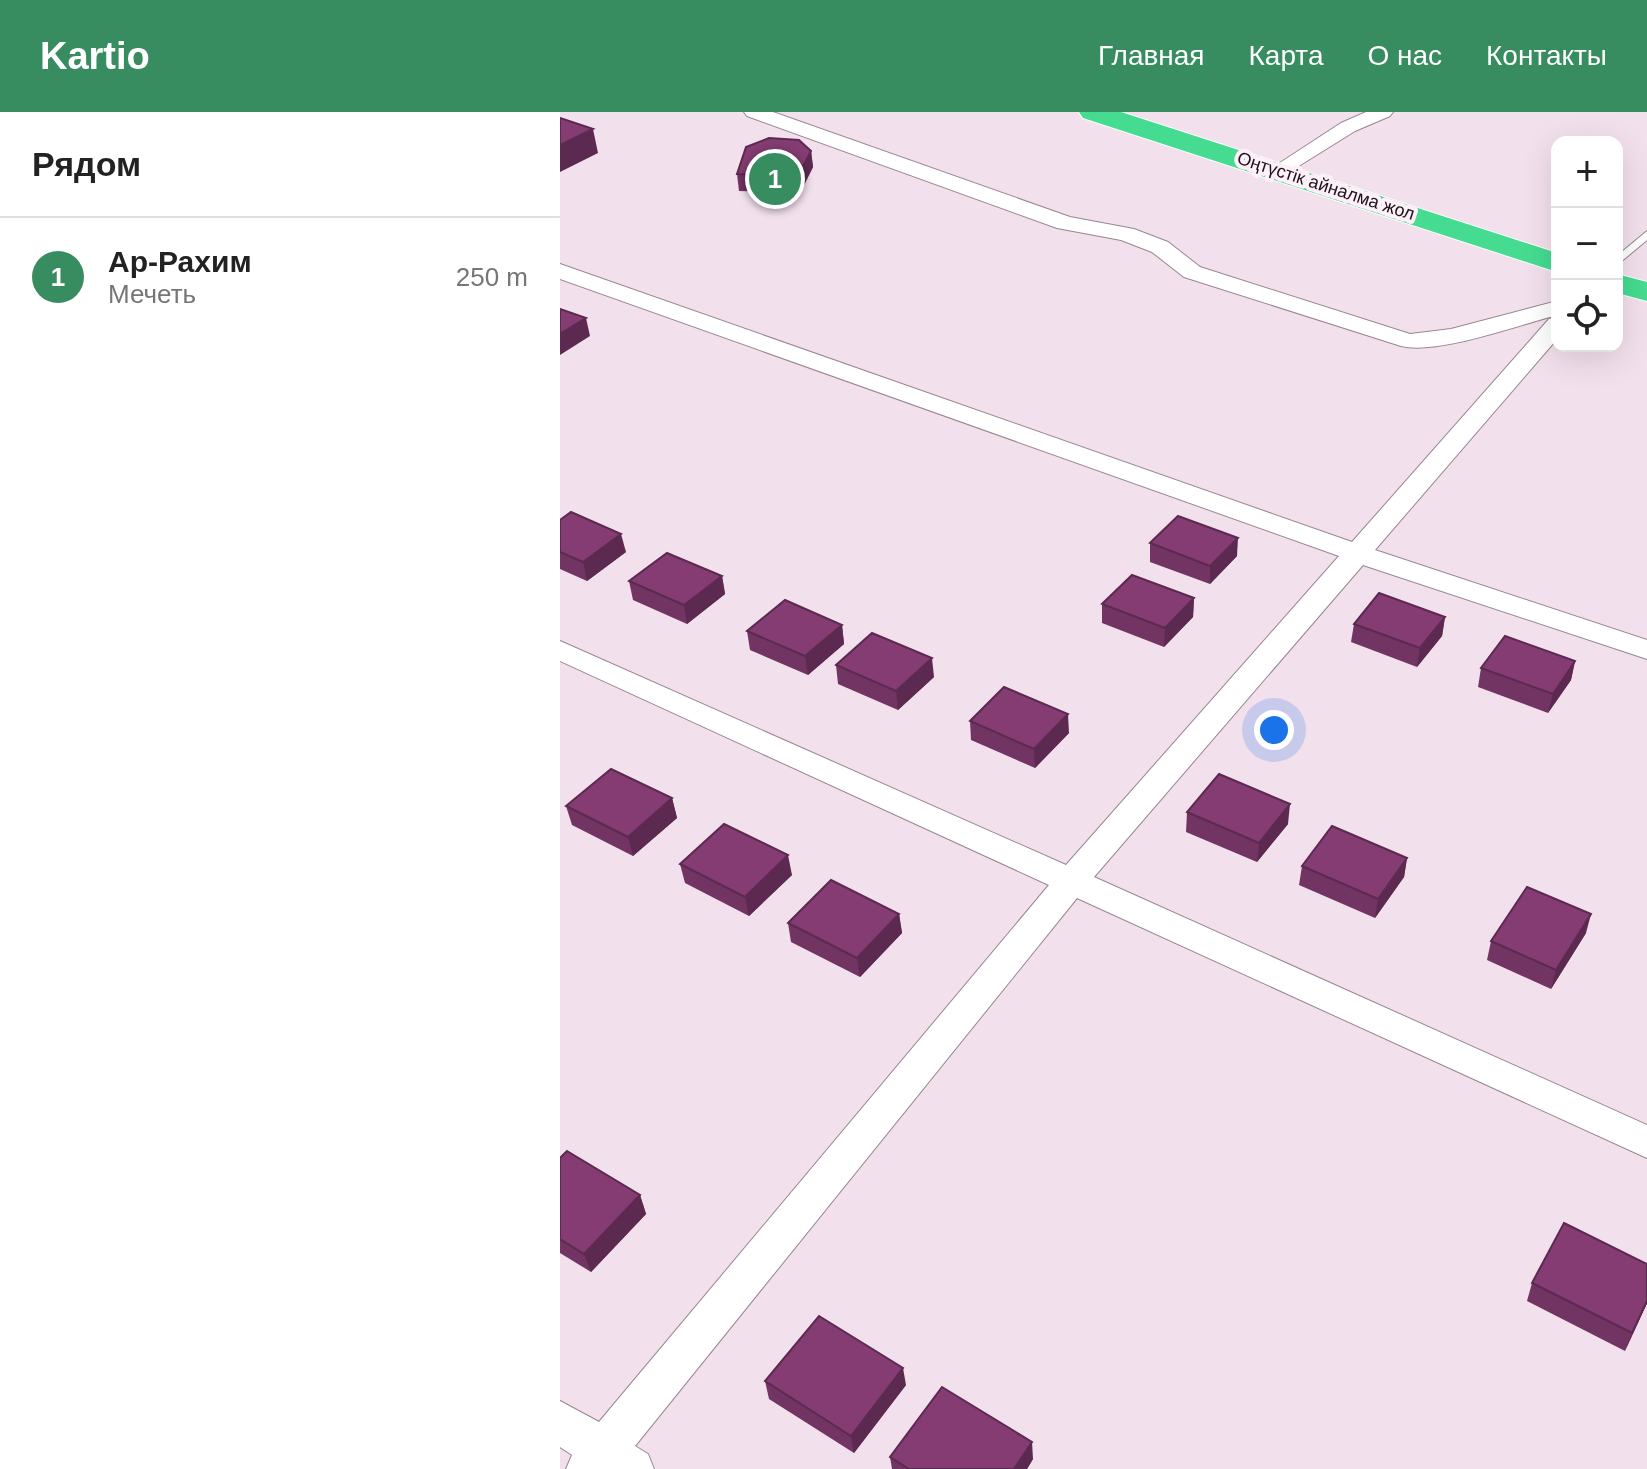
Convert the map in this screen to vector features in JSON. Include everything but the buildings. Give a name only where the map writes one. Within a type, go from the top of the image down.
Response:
[{"type":"highway","name":"Оңтүстік айналма жол","points":[[1093,112],[1551,261]]},
{"type":"highway","points":[[1623,285],[1647,292]]},
{"type":"street","points":[[754,112],[1065,223],[1126,234],[1160,247],[1192,272],[1409,341],[1452,336],[1551,310]]},
{"type":"street","points":[[1279,170],[1348,127],[1383,112]]},
{"type":"street","points":[[560,271],[1356,553],[1647,650]]},
{"type":"street","points":[[560,1422],[608,1463],[1070,883],[1551,331]]},
{"type":"street","points":[[560,650],[1647,1142]]},
{"type":"lane","points":[[1623,256],[1647,234]]},
{"type":"place","name":"Ар-Рахим","points":[[775,179]]}]
